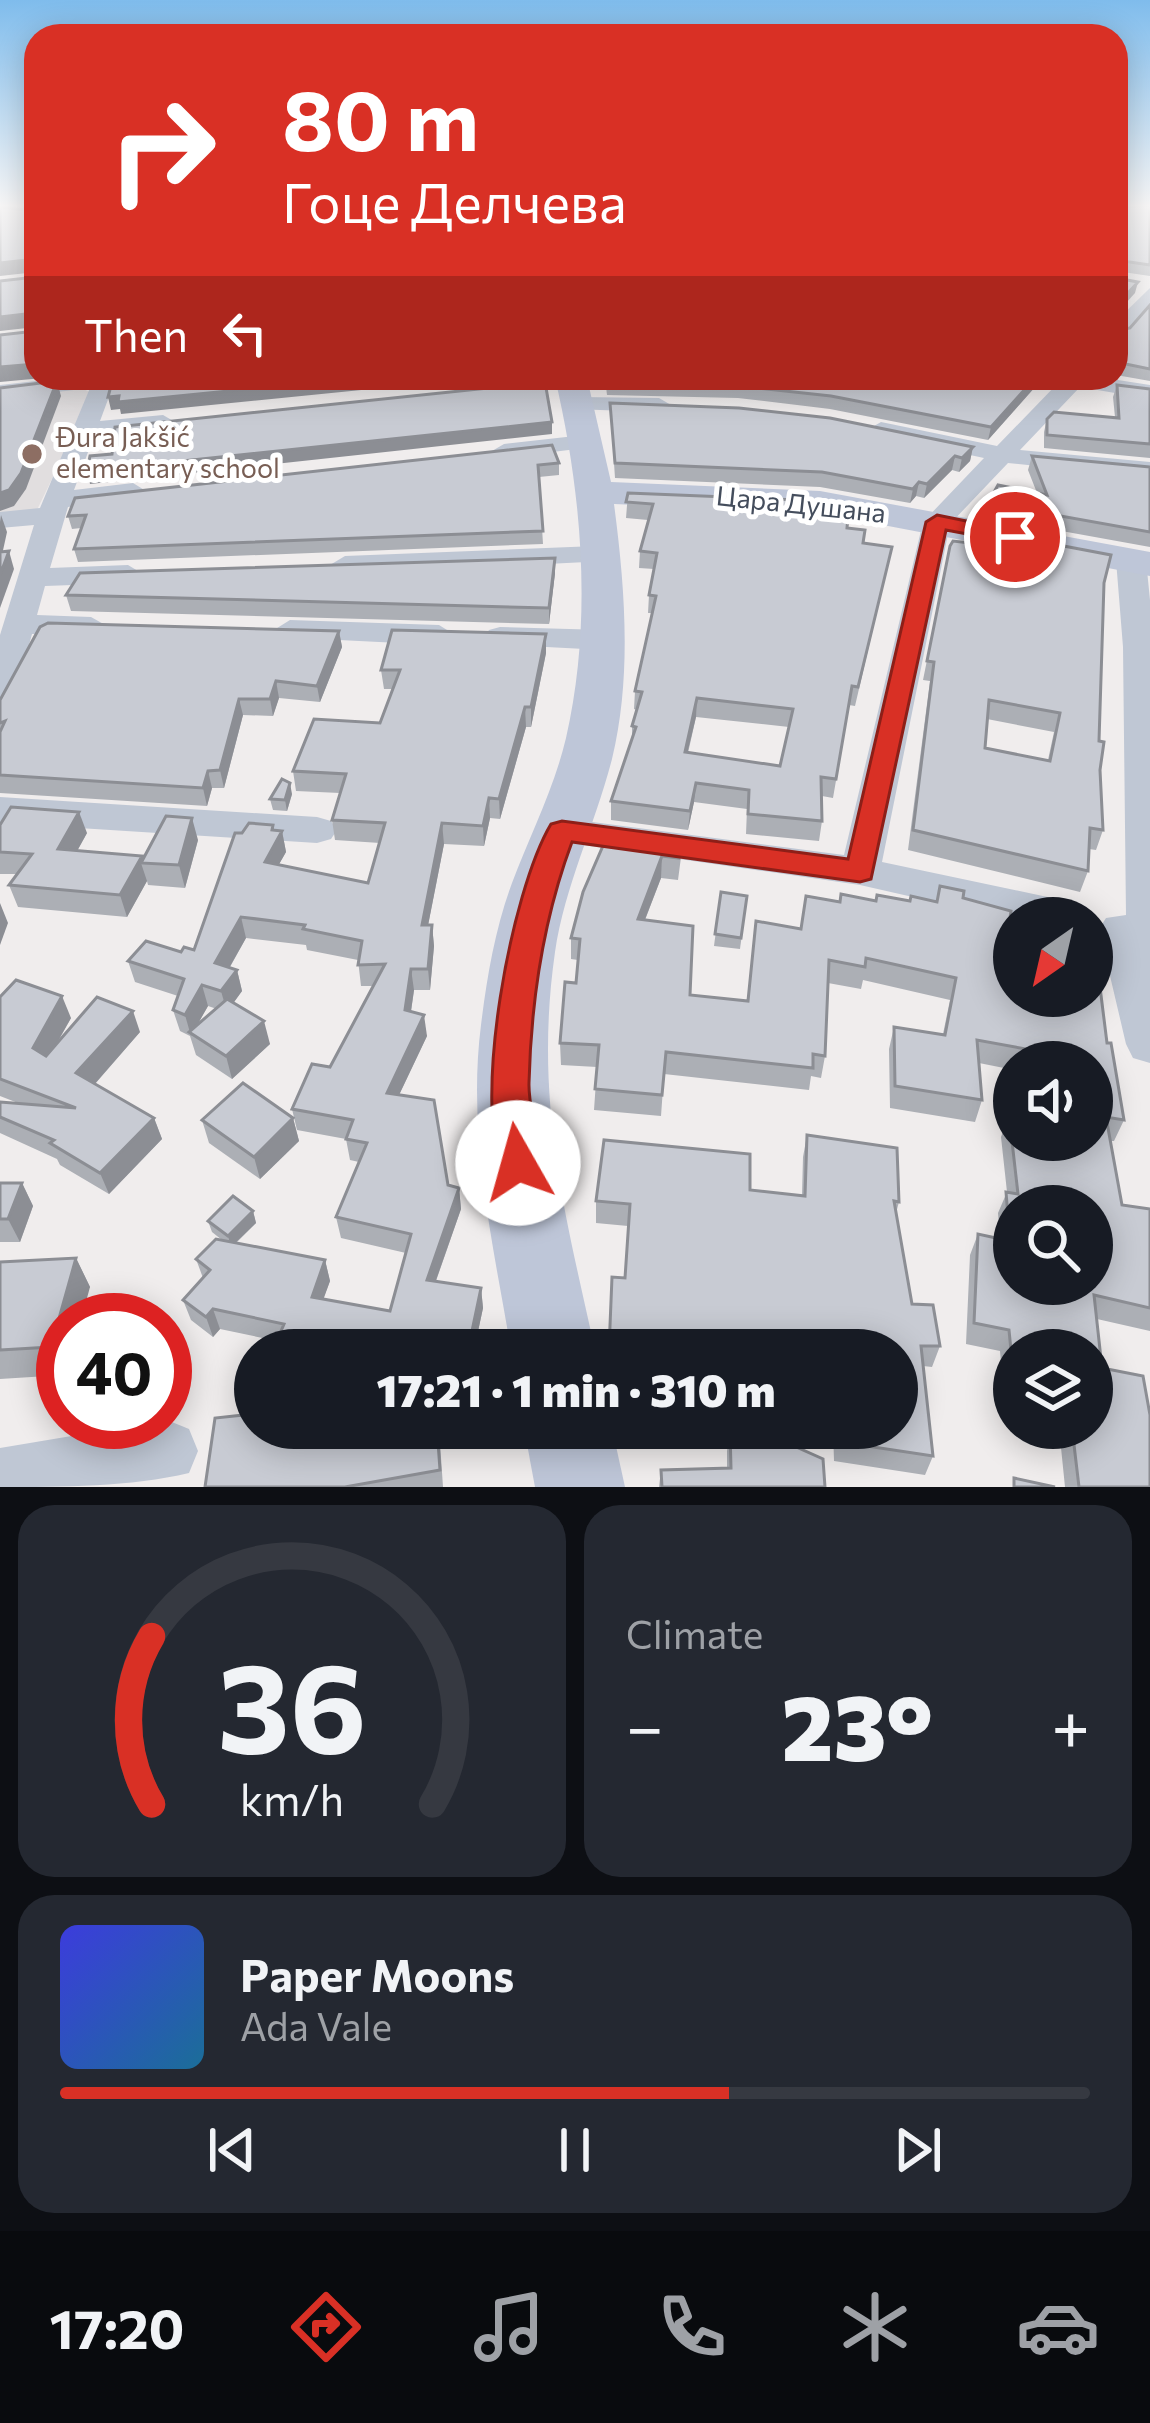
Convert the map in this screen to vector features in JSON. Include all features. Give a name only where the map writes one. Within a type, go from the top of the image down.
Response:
[{"type":"street","points":[[1128,313],[1144,287]]},
{"type":"street","points":[[0,689],[54,507],[105,390]]},
{"type":"street","points":[[549,1329],[518,1163],[510,1090],[531,924],[590,742],[604,640],[588,467],[569,390]]},
{"type":"street","points":[[590,390],[679,406]]},
{"type":"street","points":[[860,872],[937,522],[1062,390]]},
{"type":"street","points":[[87,430],[190,420]]},
{"type":"street","points":[[850,424],[1006,454],[1150,470]]},
{"type":"street","points":[[488,453],[588,467]]},
{"type":"street","name":"Цара Душана","points":[[588,467],[937,522],[1141,562]]},
{"type":"street","points":[[0,520],[169,488]]},
{"type":"street","points":[[311,566],[596,555]]},
{"type":"street","points":[[1141,562],[1128,930],[1150,1044]]},
{"type":"street","points":[[36,578],[151,573]]},
{"type":"street","points":[[22,624],[132,627]]},
{"type":"street","points":[[261,630],[604,640]]},
{"type":"street","points":[[0,810],[317,830]]},
{"type":"street","points":[[562,831],[860,872],[993,901]]},
{"type":"street","points":[[572,1449],[580,1487]]},
{"type":"street","points":[[0,1480],[167,1451]]},
{"type":"shaded area","name":"Đura Jakšić elementary school","points":[[56,390],[93,394],[36,512],[0,515],[0,397]]},
{"type":"building","points":[[24,278],[24,314],[0,317],[0,281]]},
{"type":"building","points":[[1150,305],[1150,369],[1128,364],[1128,328]]},
{"type":"building","points":[[24,332],[24,365],[0,367],[0,335]]},
{"type":"building","points":[[24,385],[24,390],[53,390],[21,473],[9,490],[0,493],[0,388]]},
{"type":"building","points":[[1150,389],[1150,444],[1047,435],[1047,419],[1054,412],[1119,418],[1117,390]]},
{"type":"building","points":[[110,390],[238,390],[118,402],[119,396],[108,397]]},
{"type":"building","points":[[469,390],[546,390],[552,422],[87,471],[90,456],[112,454],[115,427]]},
{"type":"building","points":[[776,390],[1024,390],[991,427]]},
{"type":"building","points":[[610,403],[739,408],[830,418],[973,447],[962,458],[955,456],[927,484],[919,482],[913,489],[822,472],[615,463]]},
{"type":"building","points":[[552,445],[559,463],[538,465],[543,531],[74,549],[86,515],[68,516],[75,498]]},
{"type":"building","points":[[1032,456],[1150,467],[1150,532],[988,503],[998,485],[1047,495]]},
{"type":"building","points":[[628,493],[822,501],[849,506],[847,528],[865,530],[863,543],[892,547],[858,687],[852,686],[836,779],[821,777],[822,821],[748,814],[749,790],[696,783],[690,811],[611,801],[636,727],[632,726],[642,692],[635,691],[656,596],[649,595],[657,553],[640,551],[653,504],[626,502]],"holes":[[[697,698],[793,709],[780,766],[685,752]]]},
{"type":"building","points":[[1032,540],[1111,555],[1104,583],[1099,741],[1104,742],[1100,770],[1103,830],[1090,828],[1088,871],[913,830],[934,662],[927,661],[950,546],[953,541],[1030,550]],"holes":[[[989,700],[1060,713],[1050,761],[985,748]]]},
{"type":"building","points":[[9,551],[0,575],[0,552]]},
{"type":"building","points":[[555,558],[549,608],[66,595],[80,573]]},
{"type":"building","points":[[48,623],[339,631],[317,686],[276,681],[270,699],[239,699],[220,770],[208,771],[203,788],[0,775],[0,732],[5,721],[0,723],[0,700],[40,627]]},
{"type":"building","points":[[392,630],[546,634],[531,707],[525,707],[499,799],[489,798],[483,826],[442,823],[422,925],[432,925],[428,969],[411,969],[405,1010],[424,1015],[387,1093],[434,1100],[448,1185],[459,1188],[427,1280],[481,1288],[472,1329],[282,1329],[284,1324],[213,1309],[206,1317],[192,1307],[189,1293],[210,1270],[196,1259],[216,1239],[325,1260],[312,1297],[390,1311],[411,1234],[336,1217],[367,1143],[346,1139],[353,1120],[292,1109],[312,1064],[330,1067],[385,964],[358,965],[362,941],[303,929],[305,925],[241,917],[215,963],[237,970],[221,991],[202,985],[185,1015],[173,1010],[184,979],[128,961],[146,941],[181,952],[184,947],[194,950],[235,833],[242,833],[249,823],[273,825],[272,830],[282,831],[265,862],[368,883],[385,823],[332,820],[346,774],[293,771],[314,719],[380,723],[400,670],[381,670]]},
{"type":"building","points":[[282,779],[290,783],[285,800],[270,799]]},
{"type":"building","points":[[11,807],[79,812],[58,849],[142,856],[120,895],[9,885],[32,854],[0,852],[0,825]]},
{"type":"building","points":[[166,816],[192,818],[179,865],[141,863]]},
{"type":"building","points":[[609,832],[683,842],[679,858],[662,856],[638,919],[693,926],[690,995],[748,1001],[756,921],[801,929],[806,896],[840,902],[841,894],[876,901],[877,895],[910,901],[911,896],[937,902],[940,886],[964,891],[963,898],[993,906],[993,1017],[1104,1017],[1107,1041],[977,1040],[982,1100],[895,1086],[894,1027],[945,1035],[956,978],[866,958],[865,967],[829,960],[825,1056],[813,1054],[813,1068],[666,1052],[662,1095],[595,1089],[599,1045],[560,1043],[565,982],[576,983],[580,939],[571,938],[583,892]]},
{"type":"building","points":[[721,892],[747,896],[741,938],[715,934]]},
{"type":"building","points":[[16,980],[62,996],[33,1048],[46,1056],[97,997],[133,1011],[76,1073],[154,1118],[100,1173],[50,1143],[54,1140],[0,1117],[0,1102],[76,1108],[0,1079],[0,997]]},
{"type":"building","points":[[227,999],[264,1021],[226,1056],[189,1032]]},
{"type":"building","points":[[1113,1055],[1124,1120],[1113,1118]]},
{"type":"building","points":[[243,1083],[293,1118],[254,1157],[202,1120]]},
{"type":"building","points":[[807,1135],[897,1148],[899,1202],[894,1201],[912,1304],[933,1305],[940,1346],[921,1346],[933,1456],[886,1449],[918,1449],[918,1329],[610,1329],[612,1277],[625,1278],[630,1204],[596,1201],[604,1140],[750,1154],[750,1190],[805,1196]]},
{"type":"building","points":[[1113,1156],[1122,1205],[1150,1209],[1150,1308],[1113,1299],[1113,1185],[1017,1185],[1014,1161],[1113,1161]]},
{"type":"building","points":[[0,1183],[22,1183],[8,1219],[0,1219]]},
{"type":"building","points":[[233,1196],[253,1211],[228,1236],[208,1221]]},
{"type":"building","points":[[978,1234],[993,1237],[993,1305],[1095,1305],[1098,1329],[1004,1329],[974,1323]]},
{"type":"building","points":[[76,1258],[66,1293],[36,1293],[36,1348],[0,1350],[0,1262]]},
{"type":"building","points":[[1113,1370],[1143,1376],[1150,1415],[1150,1487],[1079,1487],[1074,1449],[1113,1449]]},
{"type":"building","points":[[234,1416],[234,1449],[438,1449],[440,1470],[345,1487],[205,1487],[215,1418]]},
{"type":"building","points":[[730,1449],[801,1449],[823,1459],[825,1487],[662,1487],[661,1470],[731,1468]]},
{"type":"building","points":[[1014,1478],[1055,1487],[1014,1487]]},
{"type":"place","name":"Đura Jakšić elementary school","points":[[32,454]]},
{"type":"route","points":[[518,1163],[510,1090],[514,1031],[539,887],[562,831],[860,872],[937,522],[1015,537]]}]
